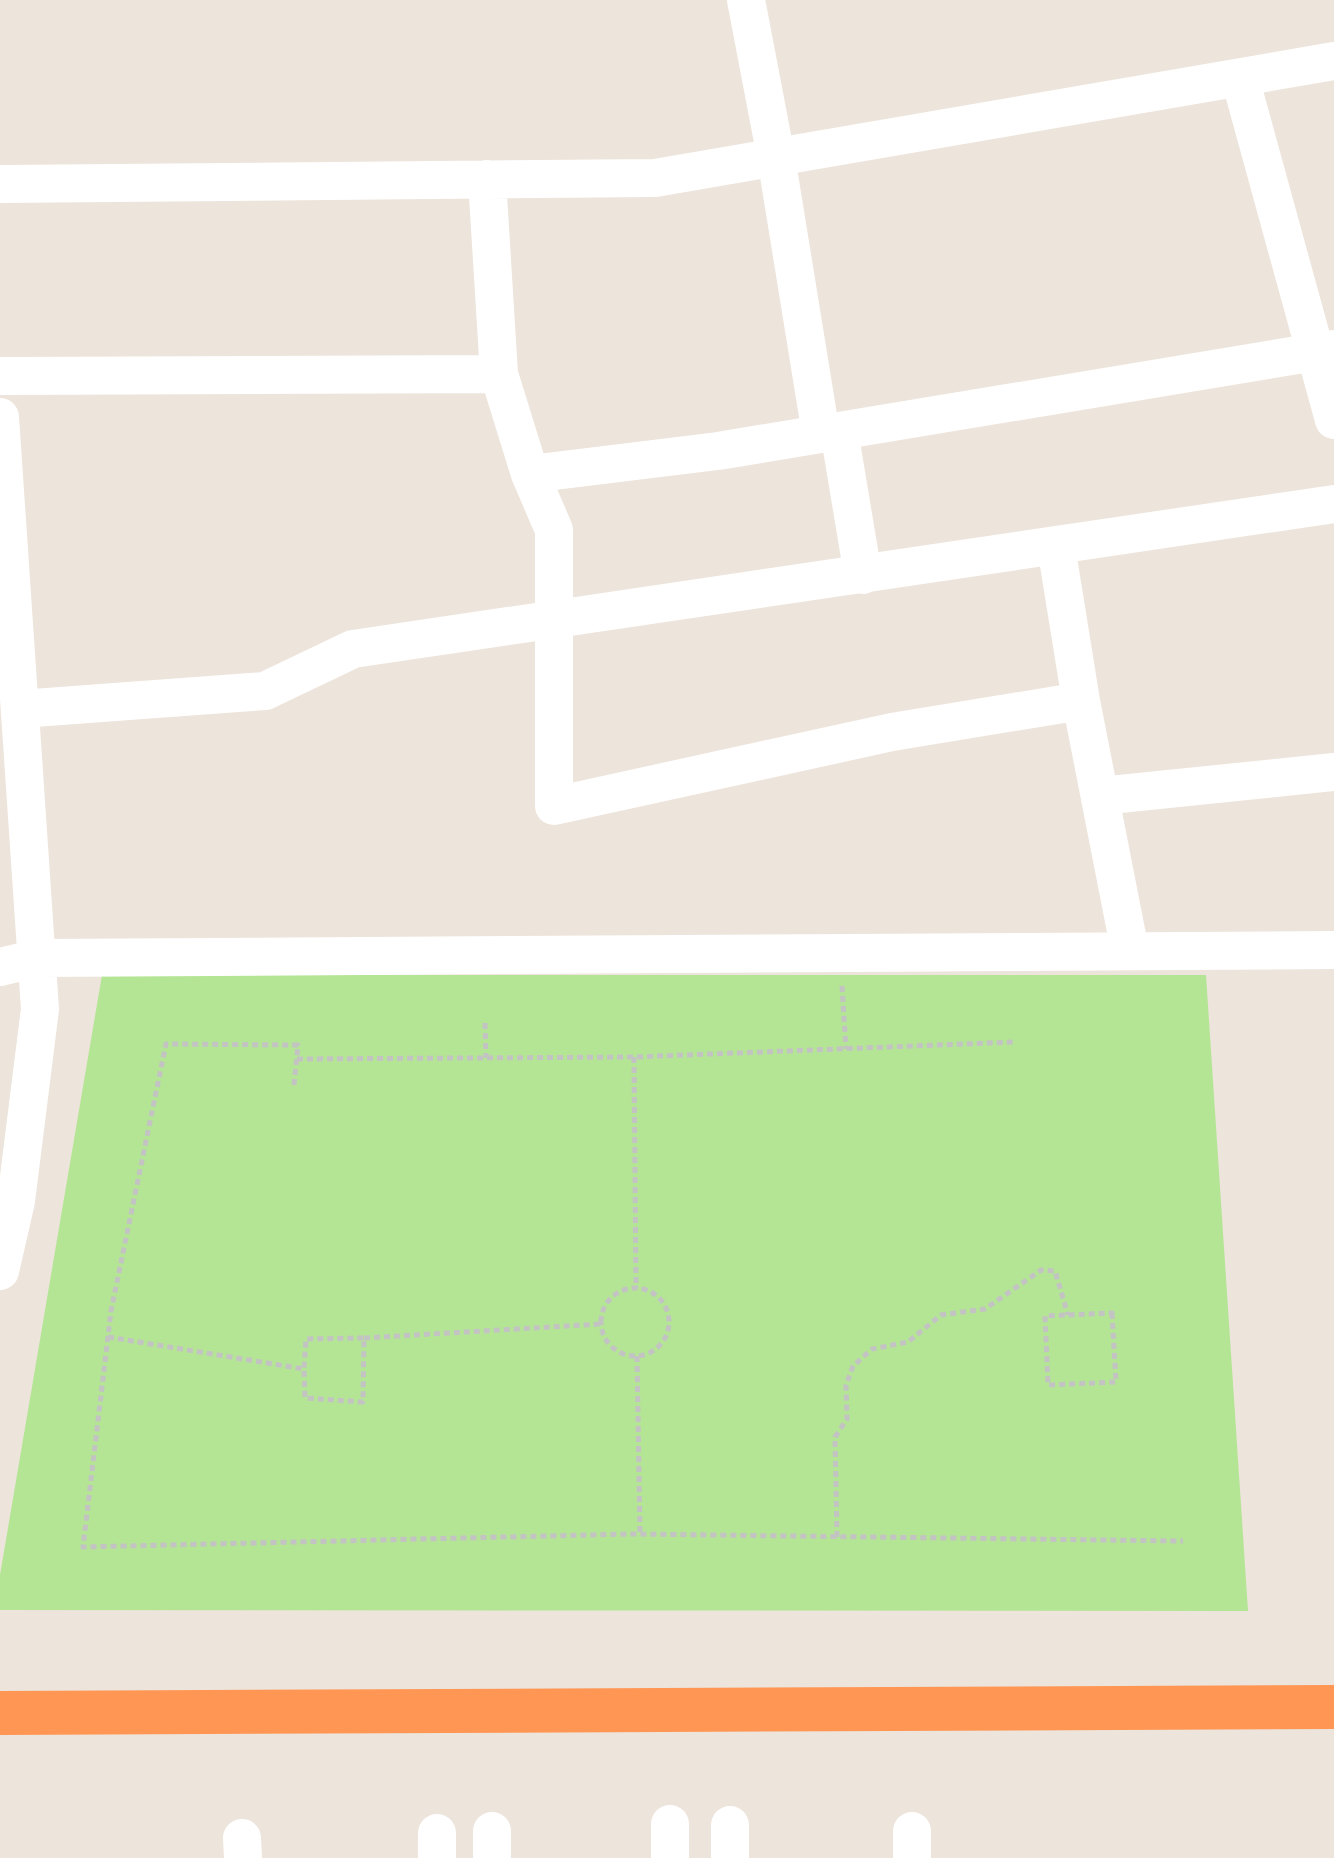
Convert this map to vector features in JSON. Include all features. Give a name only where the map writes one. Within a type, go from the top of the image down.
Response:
[{"type":"highway","points":[[0,1713],[1334,1707]]},
{"type":"street","points":[[746,0],[830,432],[863,575]]},
{"type":"street","points":[[0,184],[655,178],[1334,61]]},
{"type":"street","points":[[1240,78],[1325,351],[1334,420]]},
{"type":"street","points":[[487,179],[499,374],[530,474],[554,530],[551,621],[554,806],[892,732],[1081,701]]},
{"type":"street","points":[[530,474],[718,451],[1325,351]]},
{"type":"street","points":[[0,376],[499,374]]},
{"type":"street","points":[[0,417],[4,549],[20,709],[13,814],[37,958],[40,1009],[16,1201],[0,1271]]},
{"type":"street","points":[[20,709],[265,691],[353,649],[1334,504]]},
{"type":"street","points":[[1056,546],[1081,701],[1130,951]]},
{"type":"street","points":[[1100,796],[1334,772]]},
{"type":"street","points":[[0,967],[37,958],[1334,950]]},
{"type":"path","points":[[840,953],[846,1049]]},
{"type":"path","points":[[485,1023],[486,1058]]},
{"type":"path","points":[[297,1059],[634,1057],[1014,1042]]},
{"type":"path","points":[[294,1085],[298,1045],[166,1044],[108,1337],[83,1547],[640,1534],[1183,1541]]},
{"type":"path","points":[[634,1057],[636,1288]]},
{"type":"path","points":[[837,1537],[835,1437],[847,1419],[846,1385],[853,1366],[872,1349],[908,1342],[941,1315],[985,1309],[1041,1270],[1055,1271],[1068,1315]]},
{"type":"path","points":[[636,1288],[657,1297],[668,1317],[664,1339],[648,1354],[637,1356],[617,1351],[603,1335],[601,1324],[601,1313],[614,1295],[636,1288]]},
{"type":"path","points":[[1112,1313],[1116,1382],[1048,1385],[1045,1316],[1068,1315],[1112,1313]]},
{"type":"path","points":[[364,1338],[363,1402],[305,1398],[306,1339],[601,1324]]},
{"type":"path","points":[[108,1337],[304,1369]]},
{"type":"path","points":[[637,1356],[640,1534]]},
{"type":"green space","points":[[102,975],[1206,975],[1248,1611],[0,1610],[0,1575]]}]
